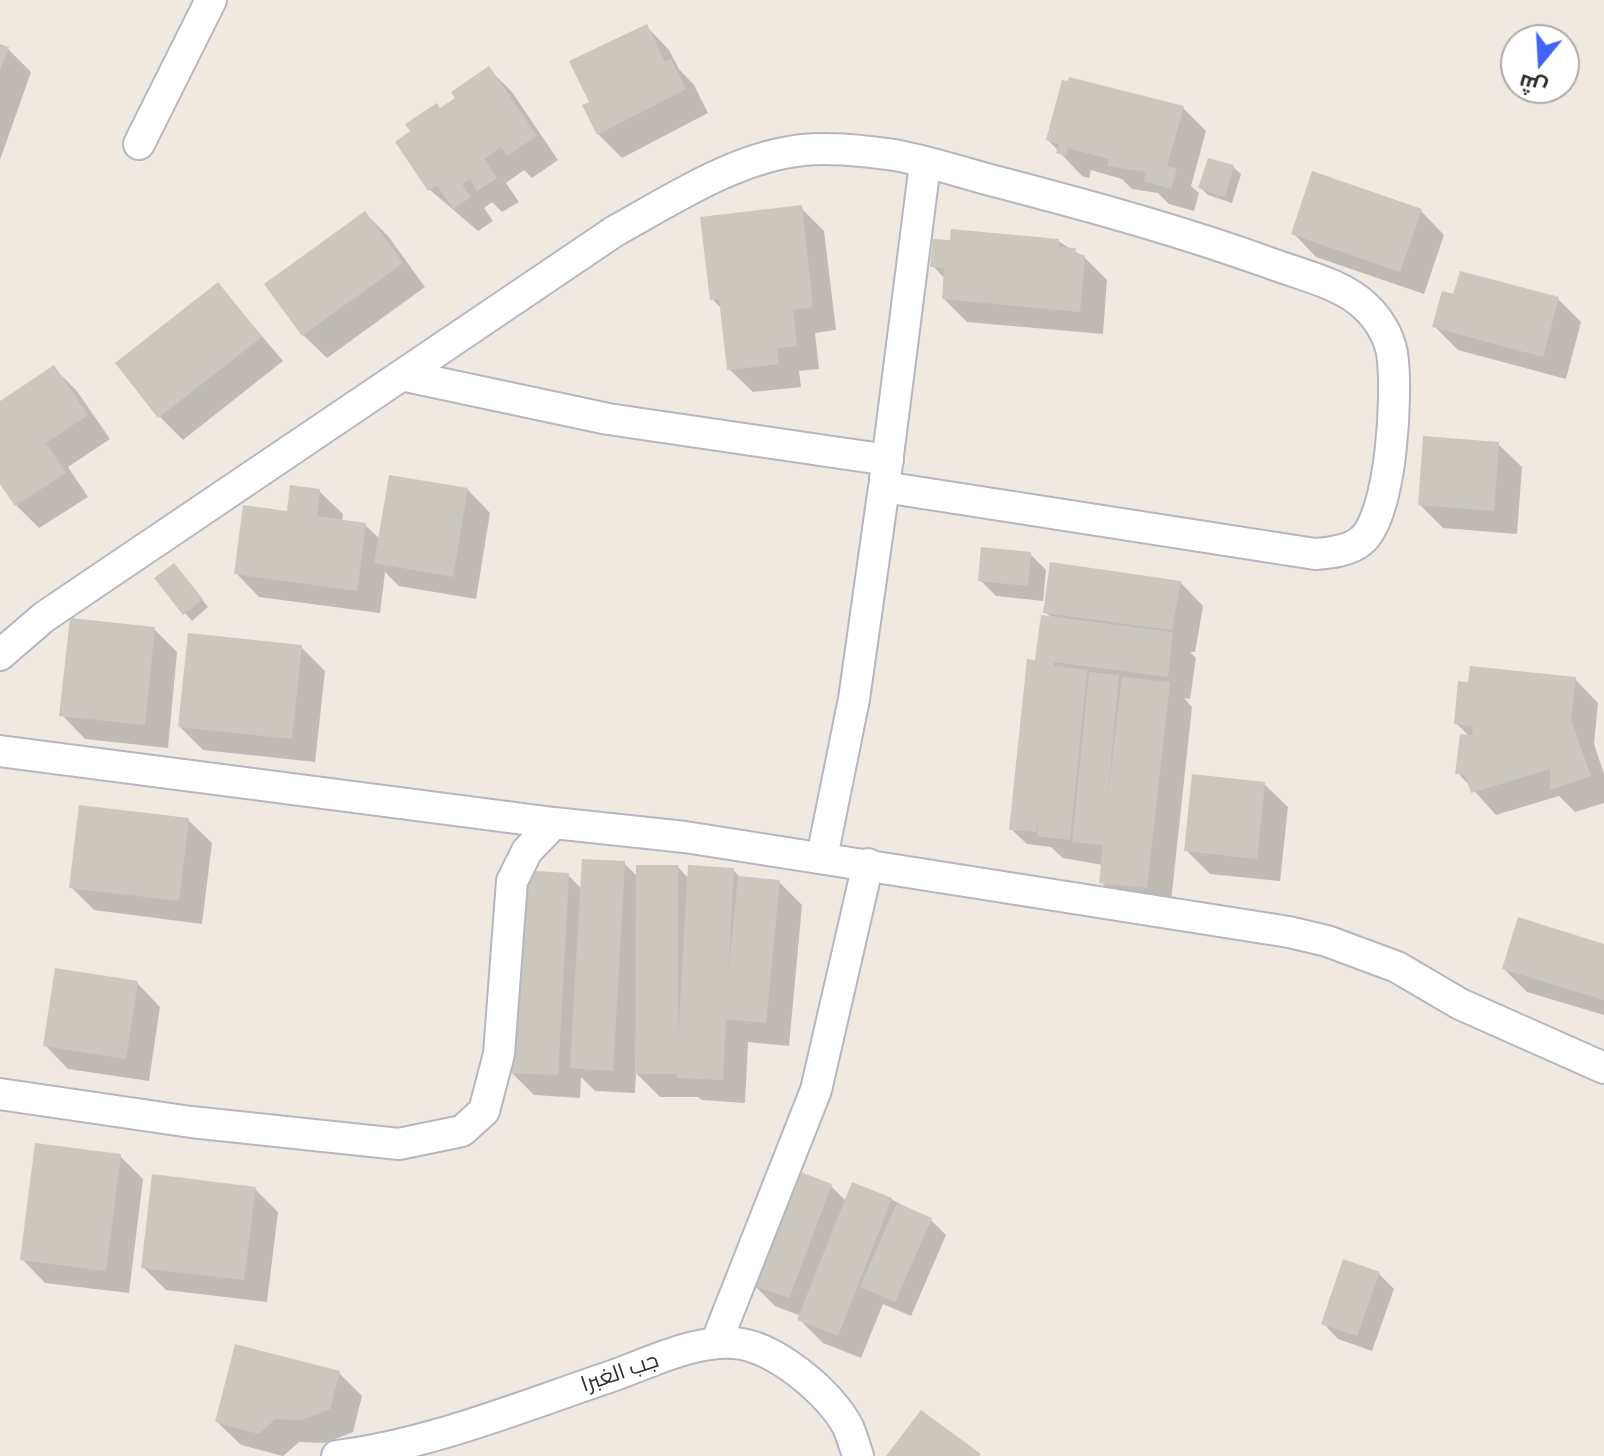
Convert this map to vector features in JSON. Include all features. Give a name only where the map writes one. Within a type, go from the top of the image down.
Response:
[{"type":"street","points":[[139,144],[211,0]]},
{"type":"street","points":[[0,655],[44,617],[322,428],[406,376],[615,231],[697,186],[766,157],[805,149],[890,154],[1126,216],[1229,248],[1325,283],[1365,305],[1384,329],[1392,351],[1392,436],[1384,491],[1373,525],[1362,541],[1330,553],[1315,554],[886,474],[406,376]]},
{"type":"street","points":[[822,857],[854,699],[925,164]]},
{"type":"street","points":[[0,751],[554,823],[685,837],[868,864],[1327,941],[1397,967],[1483,1016],[1604,1068]]},
{"type":"street","points":[[0,1094],[191,1122],[399,1144],[462,1131],[484,1111],[499,1054],[512,881],[527,851],[554,823]]},
{"type":"street","points":[[716,1343],[816,1090],[868,864]]},
{"type":"street","name":"جب الغبرا","points":[[337,1456],[422,1446],[485,1419],[716,1343],[760,1348],[778,1357],[829,1401],[848,1426],[858,1456]]},
{"type":"building","points":[[647,24],[665,62],[671,59],[686,89],[597,135],[582,105],[589,102],[569,61]]},
{"type":"building","points":[[0,44],[9,47],[0,71]]},
{"type":"building","points":[[489,66],[537,136],[507,156],[501,147],[484,159],[497,178],[477,191],[470,179],[462,184],[471,197],[453,209],[437,185],[428,191],[395,142],[410,131],[405,124],[437,103],[440,108],[455,98],[451,92]]},
{"type":"building","points":[[1069,77],[1184,106],[1167,166],[1177,168],[1171,189],[1144,181],[1146,172],[1107,166],[1109,159],[1068,148],[1066,156],[1056,153],[1059,144],[1046,140],[1062,80],[1068,81]]},
{"type":"building","points":[[1208,158],[1234,165],[1225,197],[1198,188]]},
{"type":"building","points":[[1312,171],[1422,209],[1400,272],[1291,234]]},
{"type":"building","points":[[802,205],[813,307],[793,310],[797,346],[777,348],[779,364],[727,370],[719,299],[710,300],[700,217]]},
{"type":"building","points":[[365,211],[403,263],[302,336],[264,284]]},
{"type":"building","points":[[951,229],[1059,239],[1059,247],[1076,248],[1075,254],[1085,255],[1080,312],[942,299],[944,268],[930,267],[933,239],[950,240]]},
{"type":"building","points":[[1460,271],[1559,297],[1543,357],[1432,327],[1442,291],[1453,294]]},
{"type":"building","points":[[218,282],[262,337],[158,418],[115,363]]},
{"type":"building","points":[[54,365],[88,415],[46,443],[66,473],[15,506],[0,484],[0,401]]},
{"type":"building","points":[[1423,436],[1499,442],[1494,511],[1418,505]]},
{"type":"building","points":[[389,475],[468,488],[453,577],[374,563]]},
{"type":"building","points":[[290,485],[320,489],[317,516],[366,523],[357,591],[234,574],[243,505],[287,511]]},
{"type":"building","points":[[981,547],[1031,552],[1028,586],[978,581]]},
{"type":"building","points":[[1050,562],[1181,581],[1172,630],[1043,613]]},
{"type":"building","points":[[174,563],[203,599],[183,615],[154,578]]},
{"type":"building","points":[[1041,615],[1173,632],[1168,677],[1054,662],[1054,666],[1087,670],[1070,840],[1037,836],[1039,816],[1036,832],[1009,830],[1027,659],[1035,660]]},
{"type":"building","points":[[70,618],[155,627],[145,725],[59,716]]},
{"type":"building","points":[[188,633],[302,645],[292,739],[178,727]]},
{"type":"building","points":[[1470,666],[1576,677],[1571,720],[1591,776],[1550,790],[1550,769],[1471,793],[1465,775],[1455,774],[1460,734],[1472,735],[1473,726],[1454,724],[1458,681],[1468,682]]},
{"type":"building","points":[[1089,672],[1119,675],[1107,803],[1122,677],[1170,682],[1147,888],[1099,883],[1103,845],[1072,842]]},
{"type":"building","points":[[1192,774],[1265,782],[1257,859],[1184,851]]},
{"type":"building","points":[[79,805],[189,818],[179,901],[69,888]]},
{"type":"building","points":[[582,859],[625,861],[613,1071],[570,1068]]},
{"type":"building","points":[[636,865],[678,865],[678,1040],[688,865],[734,868],[728,978],[738,876],[780,880],[766,1023],[726,1019],[723,1080],[677,1078],[677,1074],[635,1074]]},
{"type":"building","points":[[520,870],[569,873],[558,1075],[509,1073]]},
{"type":"building","points":[[1518,917],[1604,944],[1604,1000],[1502,969]]},
{"type":"building","points":[[55,968],[138,981],[126,1059],[43,1046]]},
{"type":"building","points":[[35,1143],[121,1154],[106,1271],[20,1260]]},
{"type":"building","points":[[793,1169],[832,1184],[789,1298],[749,1284]]},
{"type":"building","points":[[152,1174],[256,1187],[244,1280],[141,1268]]},
{"type":"building","points":[[852,1182],[892,1198],[838,1336],[797,1320]]},
{"type":"building","points":[[897,1203],[932,1218],[895,1302],[860,1287]]},
{"type":"building","points":[[1343,1259],[1380,1272],[1357,1336],[1321,1324]]},
{"type":"building","points":[[235,1344],[340,1371],[330,1409],[301,1420],[275,1419],[259,1434],[215,1422]]},
{"type":"building","points":[[921,1410],[981,1454],[886,1456]]}]
